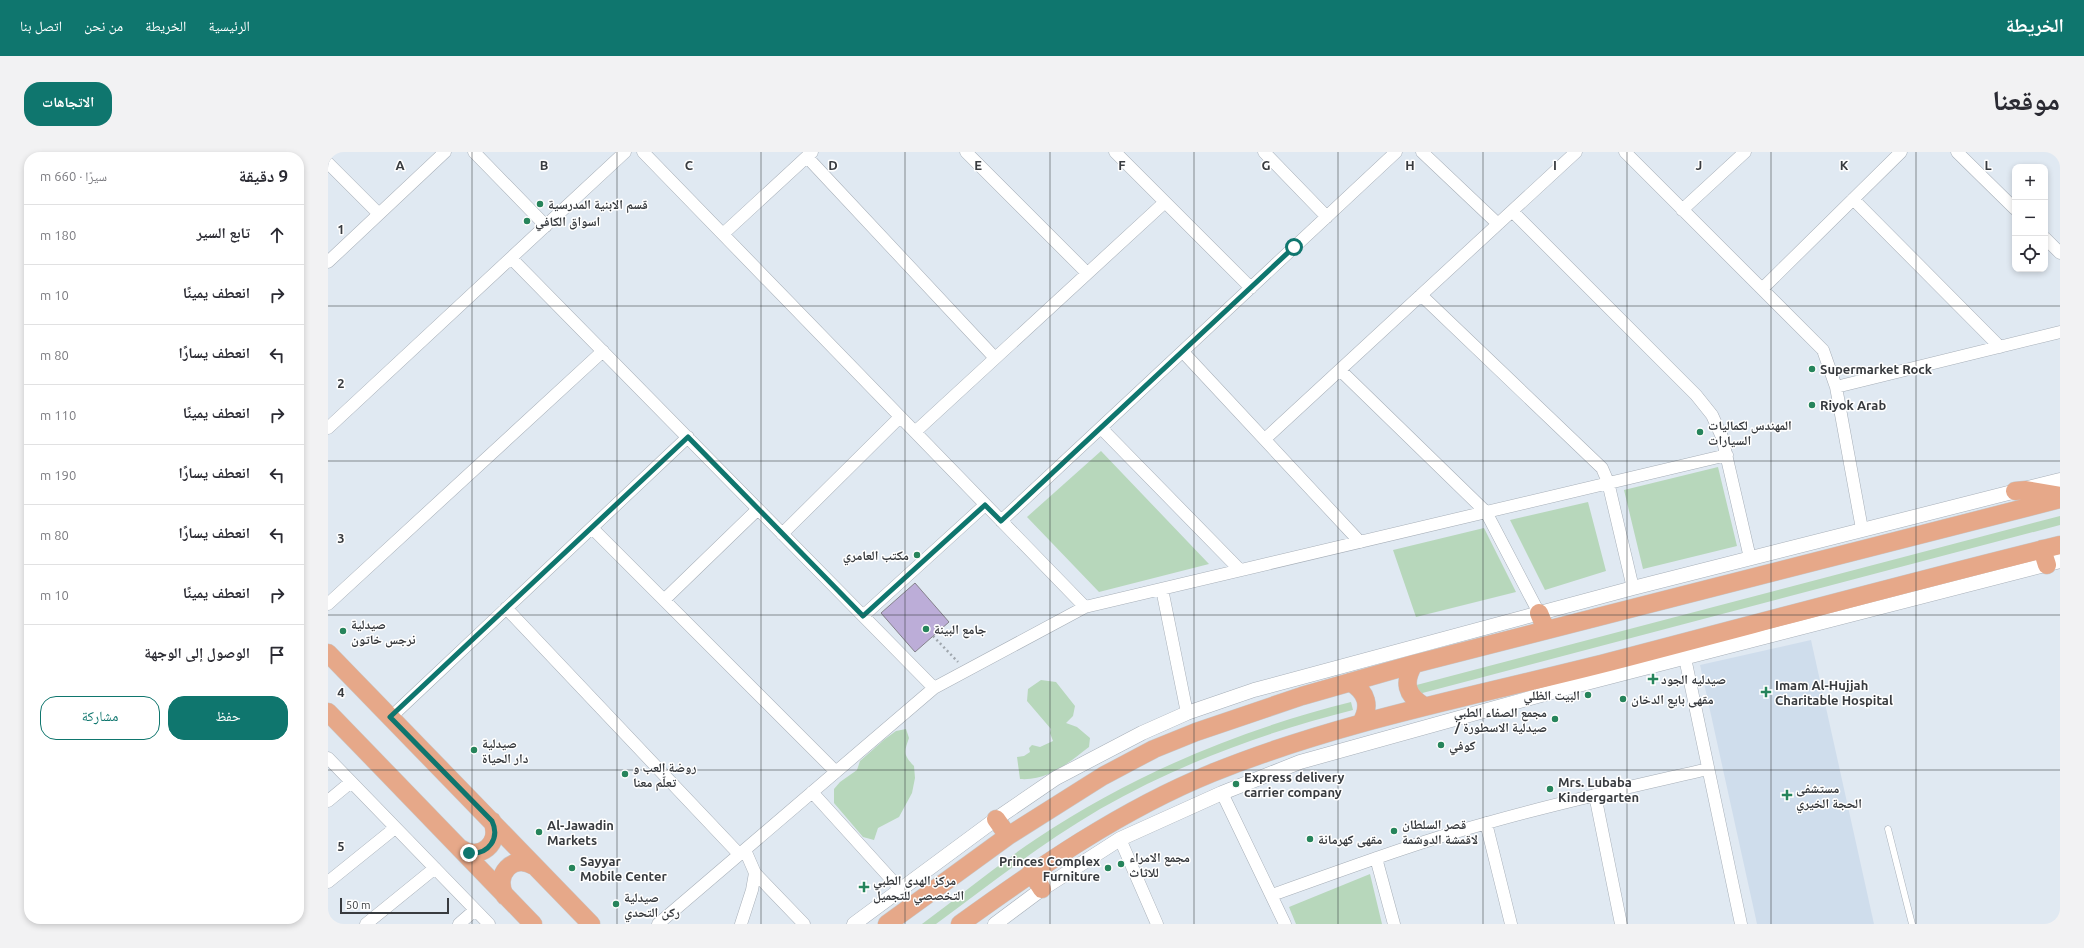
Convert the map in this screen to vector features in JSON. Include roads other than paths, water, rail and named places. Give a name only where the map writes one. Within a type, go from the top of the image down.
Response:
[{"type":"main road","points":[[2015,491],[2026,490],[2060,496]]},
{"type":"main road","points":[[887,924],[902,918],[1008,836],[1103,776],[1154,749],[1249,714],[1350,682],[1414,664],[2060,499]]},
{"type":"main road","points":[[960,924],[1031,872],[1158,798],[1210,774],[1309,739],[1424,706],[1561,682],[2050,559],[2060,545]]},
{"type":"main road","points":[[1539,613],[1546,630]]},
{"type":"main road","points":[[328,653],[591,924]]},
{"type":"main road","points":[[1414,664],[1409,672],[1407,682],[1413,696],[1424,706]]},
{"type":"main road","points":[[1350,682],[1359,687],[1365,695],[1367,704],[1366,714],[1361,723]]},
{"type":"main road","points":[[328,712],[532,924]]},
{"type":"main road","points":[[996,819],[1008,836]]},
{"type":"main road","points":[[460,848],[469,853],[480,853],[485,850],[493,842],[494,826],[492,821]]},
{"type":"main road","points":[[505,896],[501,886],[504,870],[518,861],[524,861],[534,866]]},
{"type":"main road","points":[[1031,872],[1042,889]]},
{"type":"street","points":[[328,262],[445,152]]},
{"type":"street","points":[[474,152],[546,226]]},
{"type":"street","points":[[328,428],[625,152]]},
{"type":"street","points":[[643,152],[1085,608]]},
{"type":"street","points":[[966,152],[1087,273]]},
{"type":"street","points":[[1115,152],[1251,288]]},
{"type":"street","points":[[1264,152],[1327,217]]},
{"type":"street","points":[[1001,521],[1396,152]]},
{"type":"street","points":[[1422,152],[1498,224]]},
{"type":"street","points":[[1265,439],[1576,152]]},
{"type":"street","points":[[1625,152],[1818,344],[1827,358],[1836,387],[1862,529]]},
{"type":"street","points":[[1682,210],[1745,152]]},
{"type":"street","points":[[1762,289],[1901,152]]},
{"type":"street","points":[[1957,152],[2012,206]]},
{"type":"street","points":[[723,234],[809,155],[995,358]]},
{"type":"street","points":[[328,163],[379,214]]},
{"type":"street","points":[[1853,199],[2000,347]]},
{"type":"street","points":[[915,432],[1165,202]]},
{"type":"street","points":[[1512,211],[1705,404],[1718,426],[1727,454],[1750,558]]},
{"type":"street","points":[[2048,241],[2060,253]]},
{"type":"street","points":[[511,258],[934,688]]},
{"type":"street","points":[[1421,295],[1597,462],[1606,475],[1633,588]]},
{"type":"street","points":[[1836,387],[2060,332]]},
{"type":"street","points":[[328,604],[603,351]]},
{"type":"street","points":[[1183,352],[1360,542]]},
{"type":"street","points":[[1340,370],[1486,512],[1539,613]]},
{"type":"street","points":[[782,534],[900,417]]},
{"type":"street","points":[[1101,428],[1240,570]]},
{"type":"street","points":[[390,717],[688,437]]},
{"type":"street","points":[[658,924],[934,688],[1085,608],[1727,454]]},
{"type":"street","points":[[854,924],[996,819],[1056,778],[1142,733],[1187,713],[1254,690],[1539,613],[1862,529],[2060,480]]},
{"type":"street","points":[[863,616],[985,505]]},
{"type":"street","points":[[664,600],[758,509]]},
{"type":"street","points":[[592,528],[836,772]]},
{"type":"street","points":[[995,924],[1042,889],[1120,839],[1222,793],[1300,762],[1561,682],[1685,658],[2050,559]]},
{"type":"street","points":[[1162,589],[1187,713]]},
{"type":"street","points":[[506,608],[742,852],[755,873],[804,924]]},
{"type":"street","points":[[1685,658],[1741,924]]},
{"type":"street","points":[[328,758],[489,924]]},
{"type":"street","points":[[1272,895],[1376,858],[1486,823],[1595,795],[1708,769]]},
{"type":"street","points":[[328,801],[351,782]]},
{"type":"street","points":[[812,792],[900,889]]},
{"type":"street","points":[[1222,793],[1285,924]]},
{"type":"street","points":[[1595,795],[1621,924]]},
{"type":"street","points":[[1486,823],[1511,924]]},
{"type":"street","points":[[328,882],[395,828]]},
{"type":"street","points":[[1120,839],[1157,924]]},
{"type":"street","points":[[1376,858],[1394,924]]},
{"type":"street","points":[[366,924],[434,868]]},
{"type":"street","points":[[741,924],[752,890],[755,873]]},
{"type":"street","points":[[459,924],[475,910]]},
{"type":"lane","points":[[1888,829],[1912,924]]},
{"type":"place","name":"قسم الابنية المدرسية","points":[[540,204]]},
{"type":"place","name":"اسواق الكافي","points":[[527,221]]},
{"type":"place","name":"Supermarket Rock","points":[[1812,369]]},
{"type":"place","name":"Riyok Arab","points":[[1812,405]]},
{"type":"place","name":"المهندس لكماليات السيارات","points":[[1700,432]]},
{"type":"place","name":"مكتب العامري","points":[[917,555]]},
{"type":"place","name":"جامع البينة","points":[[926,629]]},
{"type":"place","name":"صيدلية نرجس خاتون","points":[[343,631]]},
{"type":"place","name":"صيدليه الجود","points":[[1653,679]]},
{"type":"place","name":"Imam Al-Hujjah Charitable Hospital","points":[[1766,692]]},
{"type":"place","name":"البيت الظلي","points":[[1588,695]]},
{"type":"place","name":"مقهى بايع الدخان","points":[[1623,699]]},
{"type":"place","name":"مجمع الصفاء الطبي / صيدلية الاسطورة","points":[[1555,719]]},
{"type":"place","name":"كوفي","points":[[1441,745]]},
{"type":"place","name":"صيدلية دار الحياة","points":[[474,750]]},
{"type":"place","name":"روضة إلعب و تعلّم معنا","points":[[625,774]]},
{"type":"place","name":"Express delivery carrier company","points":[[1236,784]]},
{"type":"place","name":"Mrs. Lubaba Kindergarten","points":[[1550,789]]},
{"type":"place","name":"مستشفى الحجة الخيري","points":[[1787,795]]},
{"type":"place","name":"قصر السلطان لاقمشة الدوشمة","points":[[1394,831]]},
{"type":"place","name":"Al-Jawadin Markets","points":[[539,832]]},
{"type":"place","name":"مقهى كهرمانة","points":[[1310,839]]},
{"type":"place","name":"مجمع الامراء للاثاث","points":[[1121,864]]},
{"type":"place","name":"Sayyar Mobile Center","points":[[572,868]]},
{"type":"place","name":"Princes Complex Furniture","points":[[1108,868]]},
{"type":"place","name":"مركز الهدى الطبي التخصصي للتجميل","points":[[864,887]]},
{"type":"place","name":"صيدلية ركن التحدي","points":[[616,904]]}]
